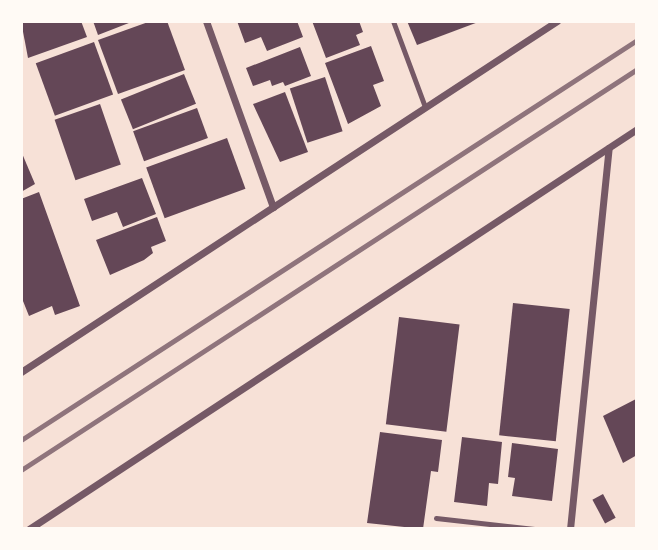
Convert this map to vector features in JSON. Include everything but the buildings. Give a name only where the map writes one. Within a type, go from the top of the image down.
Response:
[{"type":"street","points":[[206,21],[273,207]]},
{"type":"street","points":[[21,372],[557,21]]},
{"type":"street","points":[[29,529],[637,129]]},
{"type":"street","points":[[570,529],[609,148]]},
{"type":"lane","points":[[393,21],[425,107]]},
{"type":"lane","points":[[436,518],[534,529]]},
{"type":"railway","points":[[21,440],[637,40]]},
{"type":"railway","points":[[21,470],[637,69]]}]
